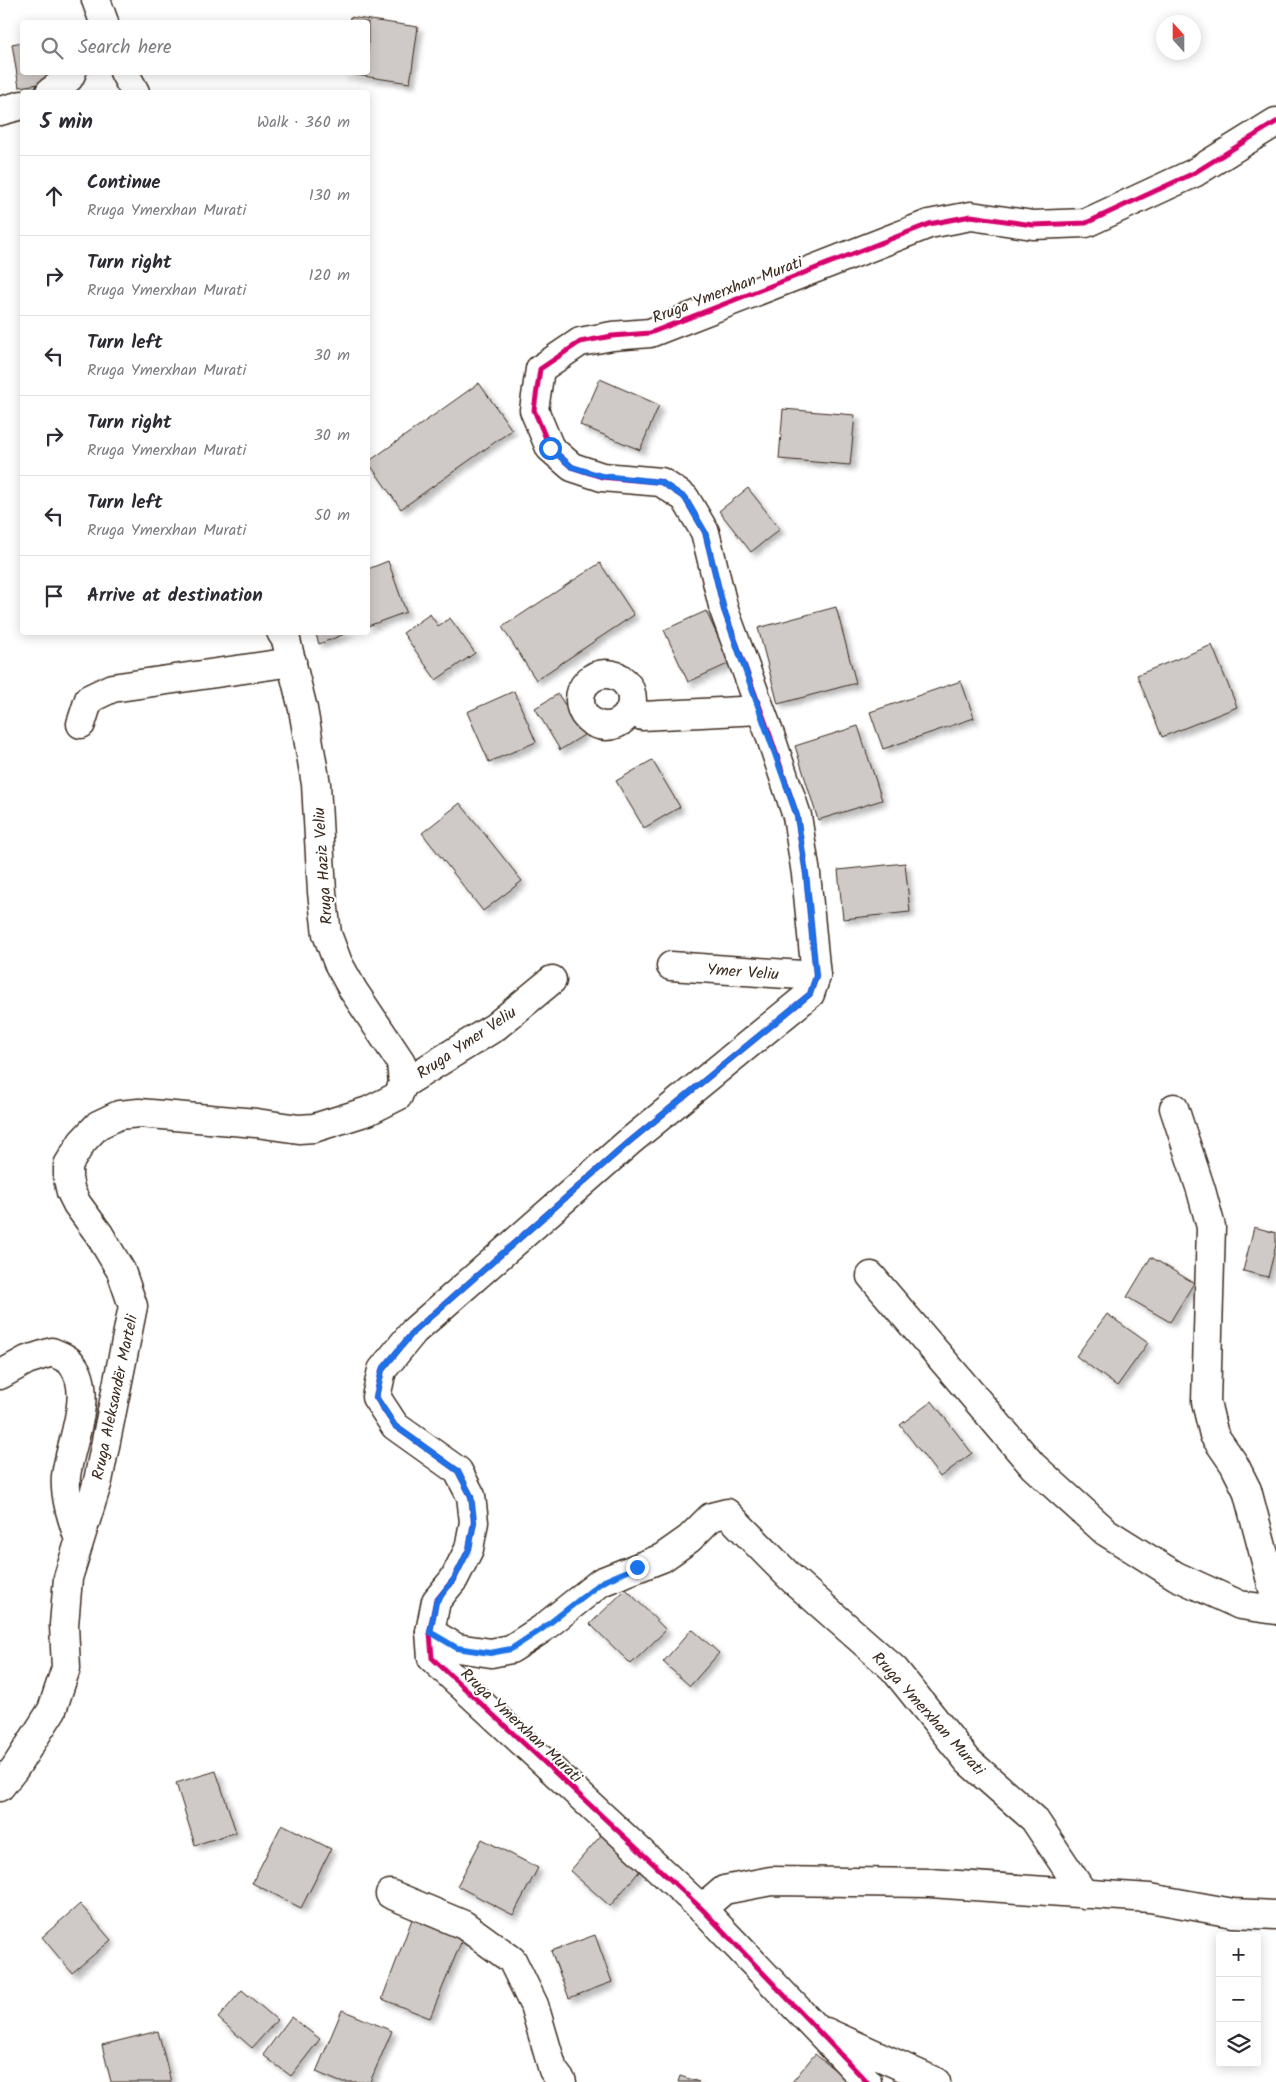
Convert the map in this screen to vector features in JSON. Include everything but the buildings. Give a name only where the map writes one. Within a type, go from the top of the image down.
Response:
[{"type":"street","points":[[53,90],[70,75]]},
{"type":"street","points":[[126,75],[134,90]]},
{"type":"street","points":[[0,110],[20,105]]},
{"type":"street","name":"Rruga Ymerxhan Murati","points":[[867,2082],[702,1909],[432,1658],[430,1632],[436,1602],[454,1579],[469,1549],[474,1522],[471,1496],[458,1471],[395,1426],[376,1397],[382,1370],[414,1331],[629,1142],[810,994],[816,976],[806,874],[797,816],[724,610],[705,532],[685,498],[661,482],[602,476],[572,467],[550,448],[534,410],[540,369],[580,342],[612,336],[650,333],[929,224],[971,216],[1033,225],[1086,223],[1194,173],[1276,122]]},
{"type":"street","name":"Rruga Haziz Veliu","points":[[283,635],[292,662],[303,709],[316,784],[322,892],[327,934],[338,963],[353,990],[400,1062],[403,1084]]},
{"type":"street","points":[[81,724],[89,700],[112,688],[292,662]]},
{"type":"street","points":[[631,708],[642,716],[760,710]]},
{"type":"street","name":"Ymer Veliu","points":[[670,966],[816,976]]},
{"type":"street","name":"Rruga Ymer Veliu","points":[[403,1084],[495,1027],[552,980]]},
{"type":"street","name":"Rruga Aleksandër Marteli","points":[[0,1787],[15,1768],[52,1710],[66,1668],[64,1625],[68,1578],[98,1481],[133,1306],[121,1271],[100,1234],[76,1204],[68,1179],[68,1165],[82,1142],[98,1125],[108,1119],[129,1113],[256,1123],[299,1129],[314,1128],[368,1111],[398,1096],[403,1084]]},
{"type":"street","points":[[1174,1108],[1211,1226],[1206,1402],[1214,1435],[1234,1464],[1247,1490],[1276,1600]]},
{"type":"street","points":[[871,1276],[1033,1466],[1106,1532],[1176,1576],[1240,1605],[1276,1610]]},
{"type":"street","points":[[0,1375],[27,1360],[52,1352],[72,1362],[81,1380],[81,1405],[66,1478],[70,1512],[79,1540]]},
{"type":"street","name":"Rruga Ymerxhan Murati","points":[[430,1632],[457,1648],[490,1653],[511,1649],[542,1629],[602,1582],[662,1558],[689,1539],[711,1517],[727,1513],[791,1578],[894,1669],[968,1761],[1034,1819],[1084,1894]]},
{"type":"street","points":[[702,1909],[724,1890],[771,1881],[930,1883],[1150,1898],[1233,1913],[1276,1915]]},
{"type":"street","points":[[390,1894],[464,1925],[512,1960],[534,2005],[553,2070],[562,2082]]},
{"type":"street","points":[[811,2025],[936,2082]]},
{"type":"cycle path","points":[[867,2082],[702,1909],[432,1658],[430,1632],[436,1601],[454,1579],[469,1549],[474,1522],[471,1496],[458,1471],[395,1426],[376,1397],[382,1370],[414,1331],[629,1142],[810,994],[816,976],[806,874],[797,816],[770,735],[724,610],[705,532],[685,498],[661,482],[602,477],[572,467],[550,448],[534,410],[540,369],[580,342],[612,336],[650,333],[929,224],[971,216],[1033,225],[1086,223],[1194,173],[1276,122]]},
{"type":"route","points":[[550,448],[572,467],[602,476],[661,482],[685,498],[705,532],[724,610],[770,735],[797,816],[806,874],[816,976],[810,994],[629,1142],[414,1331],[382,1370],[376,1397],[395,1426],[458,1471],[471,1496],[474,1522],[469,1549],[454,1579],[436,1602],[430,1632],[457,1648],[490,1653],[511,1649],[542,1629],[602,1582],[637,1567]]}]
